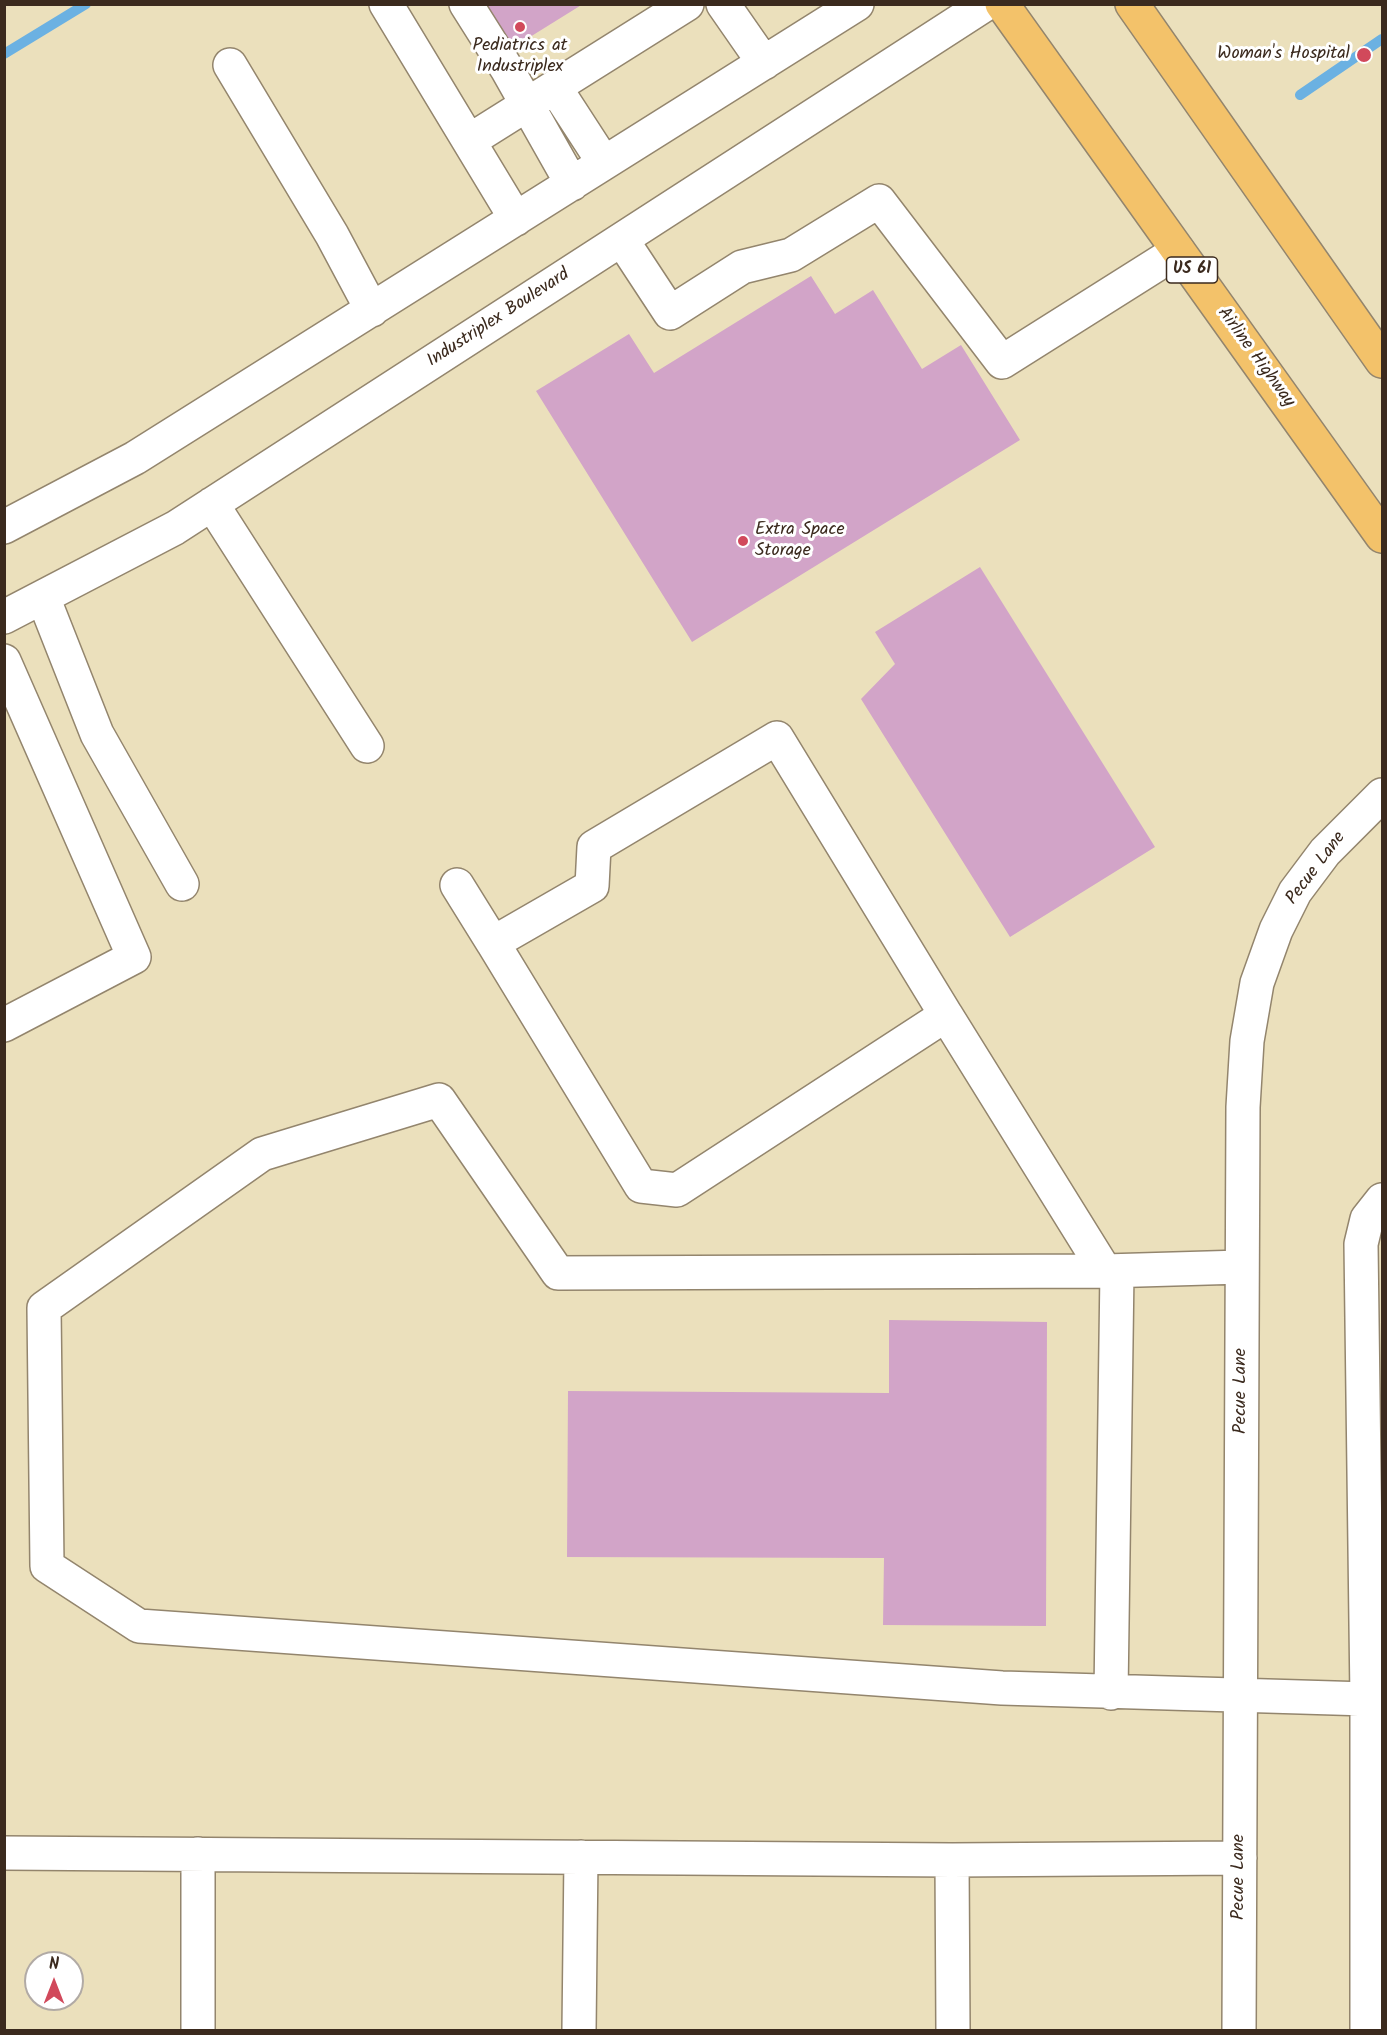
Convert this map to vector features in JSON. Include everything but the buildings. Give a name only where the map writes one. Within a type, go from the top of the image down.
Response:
[{"type":"highway","name":"Airline Highway","points":[[1002,4],[1383,536]]},
{"type":"highway","points":[[1132,4],[1383,361]]},
{"type":"street","points":[[386,4],[516,219]]},
{"type":"street","points":[[466,4],[572,184]]},
{"type":"street","points":[[469,141],[528,107],[687,4]]},
{"type":"street","points":[[723,4],[764,63]]},
{"type":"street","points":[[4,527],[135,459],[857,4]]},
{"type":"street","name":"Industriplex Boulevard","points":[[4,618],[175,528],[986,4]]},
{"type":"street","points":[[231,65],[332,235],[372,310]]},
{"type":"street","points":[[556,89],[604,163]]},
{"type":"street","points":[[622,240],[670,313],[742,267],[791,255],[879,201],[1002,362],[1178,251]]},
{"type":"street","points":[[212,504],[367,746]]},
{"type":"street","points":[[43,597],[97,734],[182,884]]},
{"type":"street","points":[[4,661],[134,957],[4,1025]]},
{"type":"street","points":[[493,943],[592,886],[594,847],[777,738],[946,1015],[1111,1271],[1111,1693]]},
{"type":"street","name":"Pecue Lane","points":[[1239,2031],[1243,1107],[1247,1041],[1257,983],[1276,930],[1295,892],[1325,852],[1383,795]]},
{"type":"street","points":[[457,885],[641,1186],[677,1190],[946,1015]]},
{"type":"street","points":[[1242,1267],[1111,1271],[558,1273],[439,1100],[262,1154],[44,1308],[47,1566],[139,1626],[1002,1688],[1240,1697],[1367,1699]]},
{"type":"street","points":[[1367,2031],[1375,1990],[1375,1786],[1367,1699],[1361,1244],[1367,1219],[1383,1200]]},
{"type":"street","points":[[4,1853],[952,1860],[1240,1858]]},
{"type":"street","points":[[198,1854],[198,2031]]},
{"type":"street","points":[[579,2031],[581,1857]]},
{"type":"street","points":[[952,1860],[953,2031]]},
{"type":"waterway","points":[[4,54],[86,4]]},
{"type":"waterway","points":[[1300,95],[1382,39]]},
{"type":"place","name":"Pediatrics at Industriplex","points":[[520,27]]},
{"type":"place","name":"Woman's Hospital","points":[[1364,55]]},
{"type":"place","name":"Extra Space Storage","points":[[743,541]]}]
